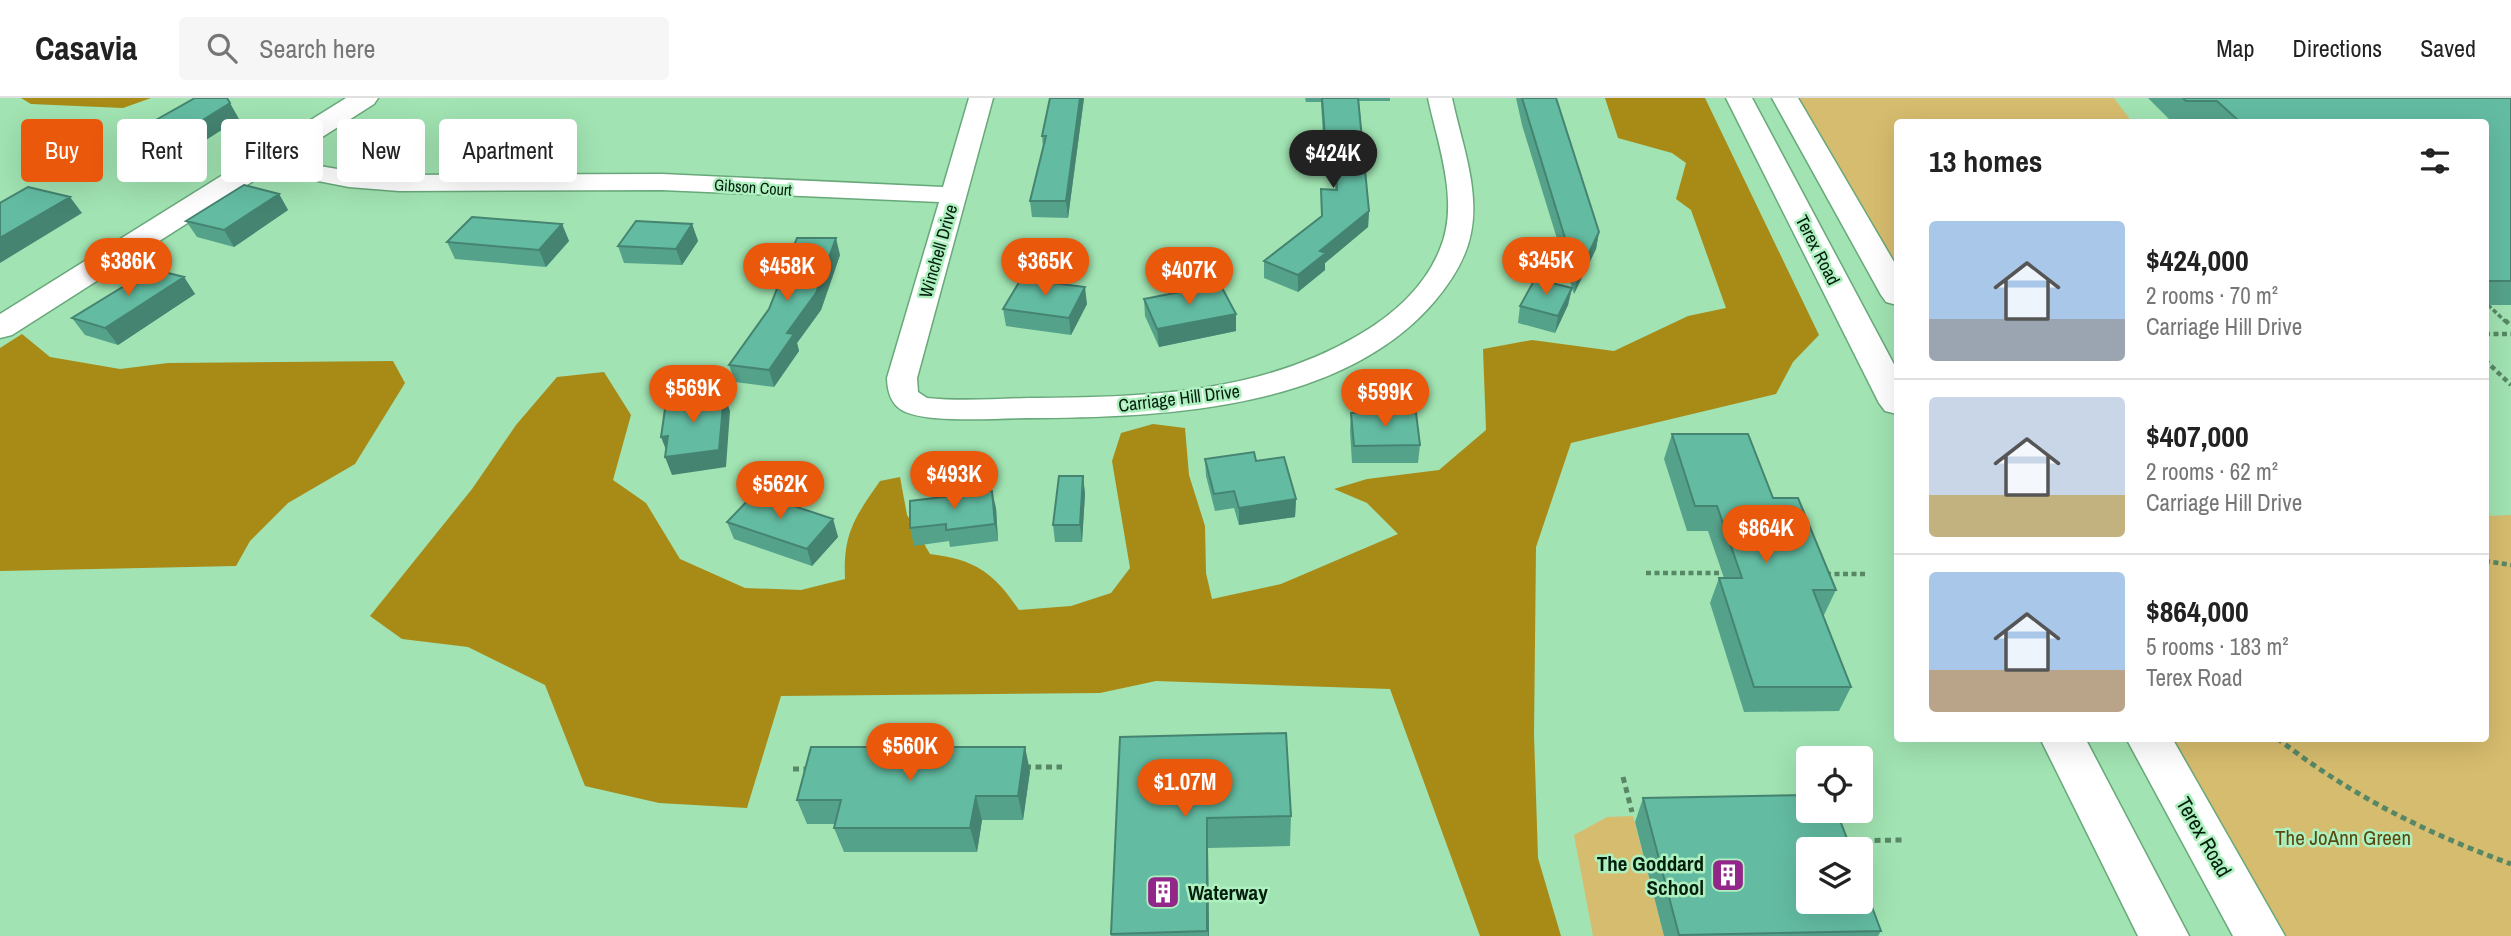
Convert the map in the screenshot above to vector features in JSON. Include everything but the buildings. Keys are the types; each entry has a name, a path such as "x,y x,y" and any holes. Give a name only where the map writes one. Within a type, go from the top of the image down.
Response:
{"street":[{"path":"323,124 365,98"},
{"name":"Winchell Drive","path":"909,402 901,388 902,378 981,98"},
{"name":"Carriage Hill Drive","path":"909,402 934,409 984,409 1103,407 1197,400 1278,382 1332,361 1371,341 1405,318 1440,276 1454,248 1460,204 1440,98"},
{"name":"Terex Road","path":"1739,98 1886,361 1894,392"},
{"path":"1785,98 1894,290"},
{"name":"Gibson Court","path":"323,174 399,183 662,182 953,195"},
{"path":"0,328 231,182"},
{"path":"2064,742 2164,936"},
{"name":"Terex Road","path":"2150,742 2260,936"}],"path":[{"path":"2489,306 2511,326"},
{"path":"2489,334 2511,334"},
{"path":"2489,364 2511,385"},
{"path":"2489,562 2511,565"},
{"path":"1646,573 1723,573"},
{"path":"1817,574 1866,574"},
{"path":"2283,742 2347,788 2409,824 2455,845 2511,864"},
{"path":"1010,768 1062,767"},
{"path":"793,769 818,769"},
{"path":"1623,777 1632,812"},
{"path":"1838,831 1840,837"},
{"path":"1873,840 1902,840"}],"green space":[{"path":"1795,98 2114,98 2130,119 1894,119 1894,269"},
{"name":"The JoAnn Green","path":"2511,515 2511,936 2278,936 2165,742 2489,742 2489,516"},
{"path":"1633,816 1664,936 1593,936 1574,835 1607,817"}],"shaded area":[{"path":"21,98 151,98 123,108 31,104"},
{"path":"1605,98 1705,98 1819,335 1793,362 1776,394 1571,443 1536,547 1534,735 1538,858 1561,936 1480,936 1390,689 1156,681 1100,693 781,696 747,808 659,803 585,786 545,685 468,647 402,639 370,616 472,489 516,425 557,377 604,372 631,415 613,480 646,503 680,559 745,588 801,590 845,579 846,549 857,516 880,481 900,477 907,515 930,554 960,560 982,570 1001,586 1019,610 1071,606 1111,593 1130,568 1112,461 1121,433 1153,424 1185,428 1189,475 1205,526 1206,573 1212,599 1281,584 1398,534 1367,503 1334,489 1367,479 1439,470 1486,430 1483,349 1532,340 1614,351 1688,316 1726,308 1691,210 1676,199 1686,163 1672,153 1618,138"},
{"path":"22,334 50,357 120,369 168,363 393,361 405,383 355,464 288,503 250,541 236,566 0,571 0,348"}],"place":[{"name":"The Goddard School","path":"1728,875"},
{"name":"Waterway","path":"1163,892"}]}
